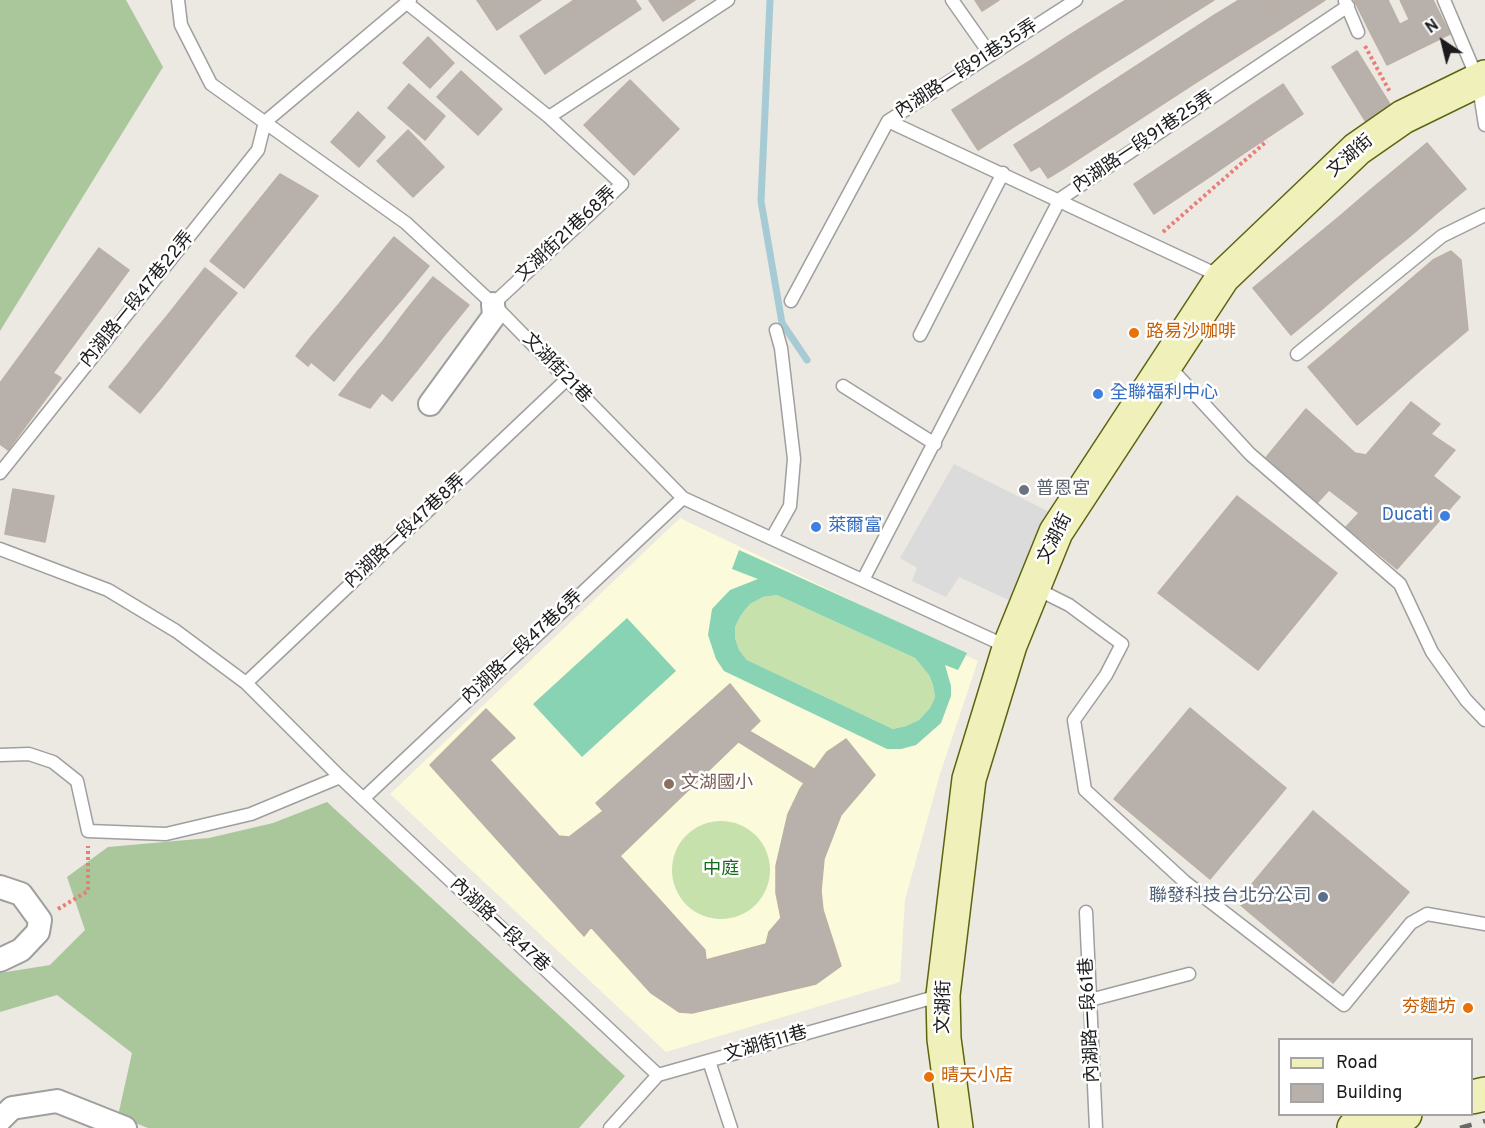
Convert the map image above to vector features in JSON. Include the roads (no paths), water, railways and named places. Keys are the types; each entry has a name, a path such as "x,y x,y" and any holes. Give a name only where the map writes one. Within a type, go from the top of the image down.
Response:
{"street":[{"name":"文湖街","path":"956,1128 944,1039 943,995 969,780 1009,647 1056,532 1223,277 1357,149 1403,117 1482,78"},
{"path":"430,404 494,316 493,304"},
{"path":"0,887 21,894 40,920 38,932 21,950 0,960"},
{"path":"0,1120 12,1108 57,1101 125,1128"},
{"path":"1354,1128 1398,1116"}],"lane":[{"name":"文湖街21巷","path":"178,0 181,25 211,84 406,224 493,304 682,498 1009,647"},
{"path":"549,117 728,0"},
{"path":"952,0 990,54"},
{"name":"內湖路一段91巷35弄","path":"791,301 888,122 1076,0"},
{"path":"1444,0 1482,78 1485,125"},
{"name":"文湖街21巷68弄","path":"265,122 409,1 549,117 622,184 493,304"},
{"name":"內湖路一段91巷25弄","path":"1060,199 1347,3 1358,32"},
{"name":"內湖路一段47巷22弄","path":"0,473 258,150 265,122"},
{"name":"內湖路一段91巷35弄","path":"888,122 1060,199"},
{"path":"920,335 1003,173"},
{"path":"863,580 1060,199"},
{"name":"內湖路一段91巷25弄","path":"1060,199 1223,277"},
{"path":"1297,354 1442,236 1485,215"},
{"path":"772,538 790,506 794,459 781,348 776,330"},
{"path":"1167,363 1250,454 1400,584 1432,652 1466,700 1485,720"},
{"name":"內湖路一段47巷8弄","path":"246,683 566,380"},
{"path":"843,386 935,444"},
{"name":"內湖路一段47巷6弄","path":"364,798 682,498"},
{"name":"內湖路一段47巷","path":"0,549 108,590 176,631 246,683 340,777 658,1075"},
{"path":"1034,587 1070,605 1122,644 1106,675 1074,720 1085,790 1185,882 1344,1005 1411,923 1427,914 1485,924"},
{"path":"0,755 29,754 53,762 77,781 88,831 166,834 251,814 340,777"},
{"name":"內湖路一段61巷","path":"1086,912 1096,1128"},
{"path":"1090,1000 1188,974"},
{"name":"文湖街11巷","path":"658,1075 943,995"},
{"path":"709,1061 731,1128"},
{"path":"610,1128 658,1075"}],"waterway":[{"path":"770,0 761,201 782,323 807,360"}],"railway":[{"path":"1460,1128 1485,1121"}],"place":[{"name":"路易沙咖啡","path":"1134,333"},
{"name":"全聯福利中心","path":"1098,394"},
{"name":"普恩宮","path":"1024,490"},
{"name":"Ducati","path":"1445,516"},
{"name":"萊爾富","path":"816,527"},
{"name":"文湖國小","path":"669,784"},
{"name":"聯發科技台北分公司","path":"1323,897"},
{"name":"夯麵坊","path":"1468,1008"},
{"name":"晴天小店","path":"929,1077"}],"park label":[{"name":"中庭","path":"721,870"}]}
